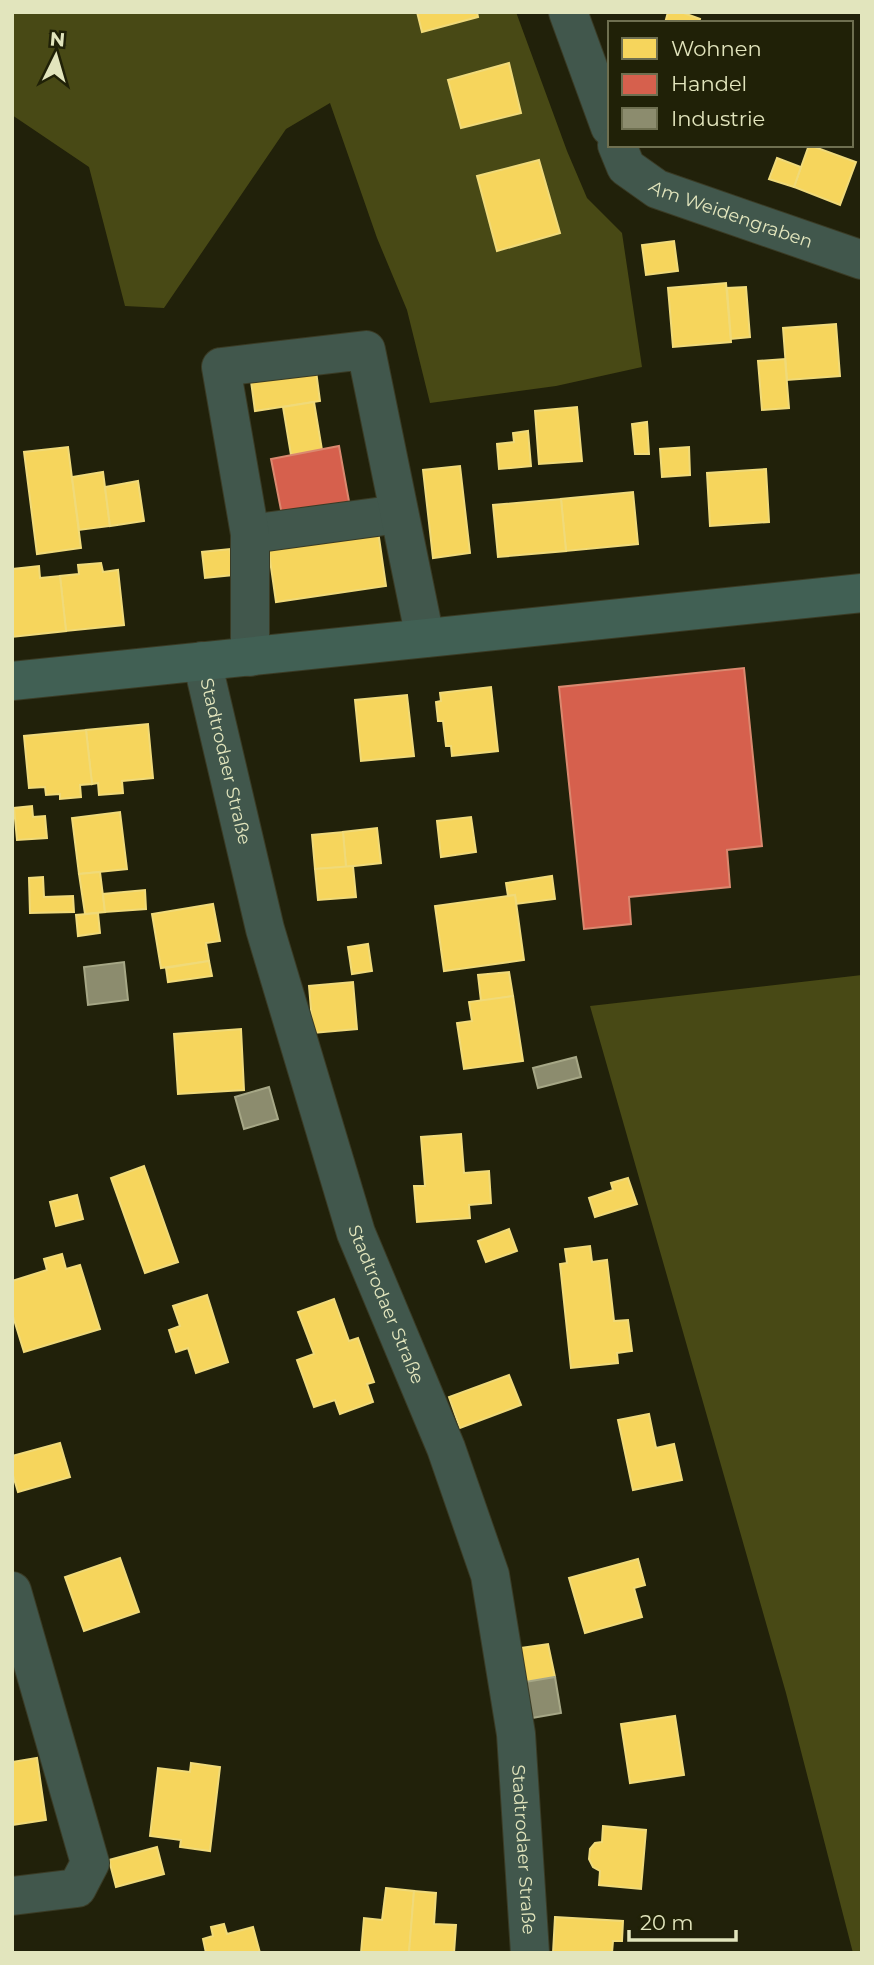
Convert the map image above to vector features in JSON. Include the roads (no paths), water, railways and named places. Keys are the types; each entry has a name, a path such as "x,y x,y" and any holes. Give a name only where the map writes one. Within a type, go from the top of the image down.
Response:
{"main road":[{"name":"Stadtrodaer Straße","path":"12,681 862,593"}],"street":[{"path":"568,12 608,122"},
{"name":"Am Weidengraben","path":"618,147 626,167 657,189 862,260"},
{"path":"250,657 250,534 221,367 366,350 425,638"},
{"path":"250,534 399,514"},
{"name":"Stadtrodaer Straße","path":"202,661 265,929 356,1233 446,1448 490,1575 516,1734 530,1953"},
{"path":"12,1591 90,1863 77,1888 12,1896"}]}
